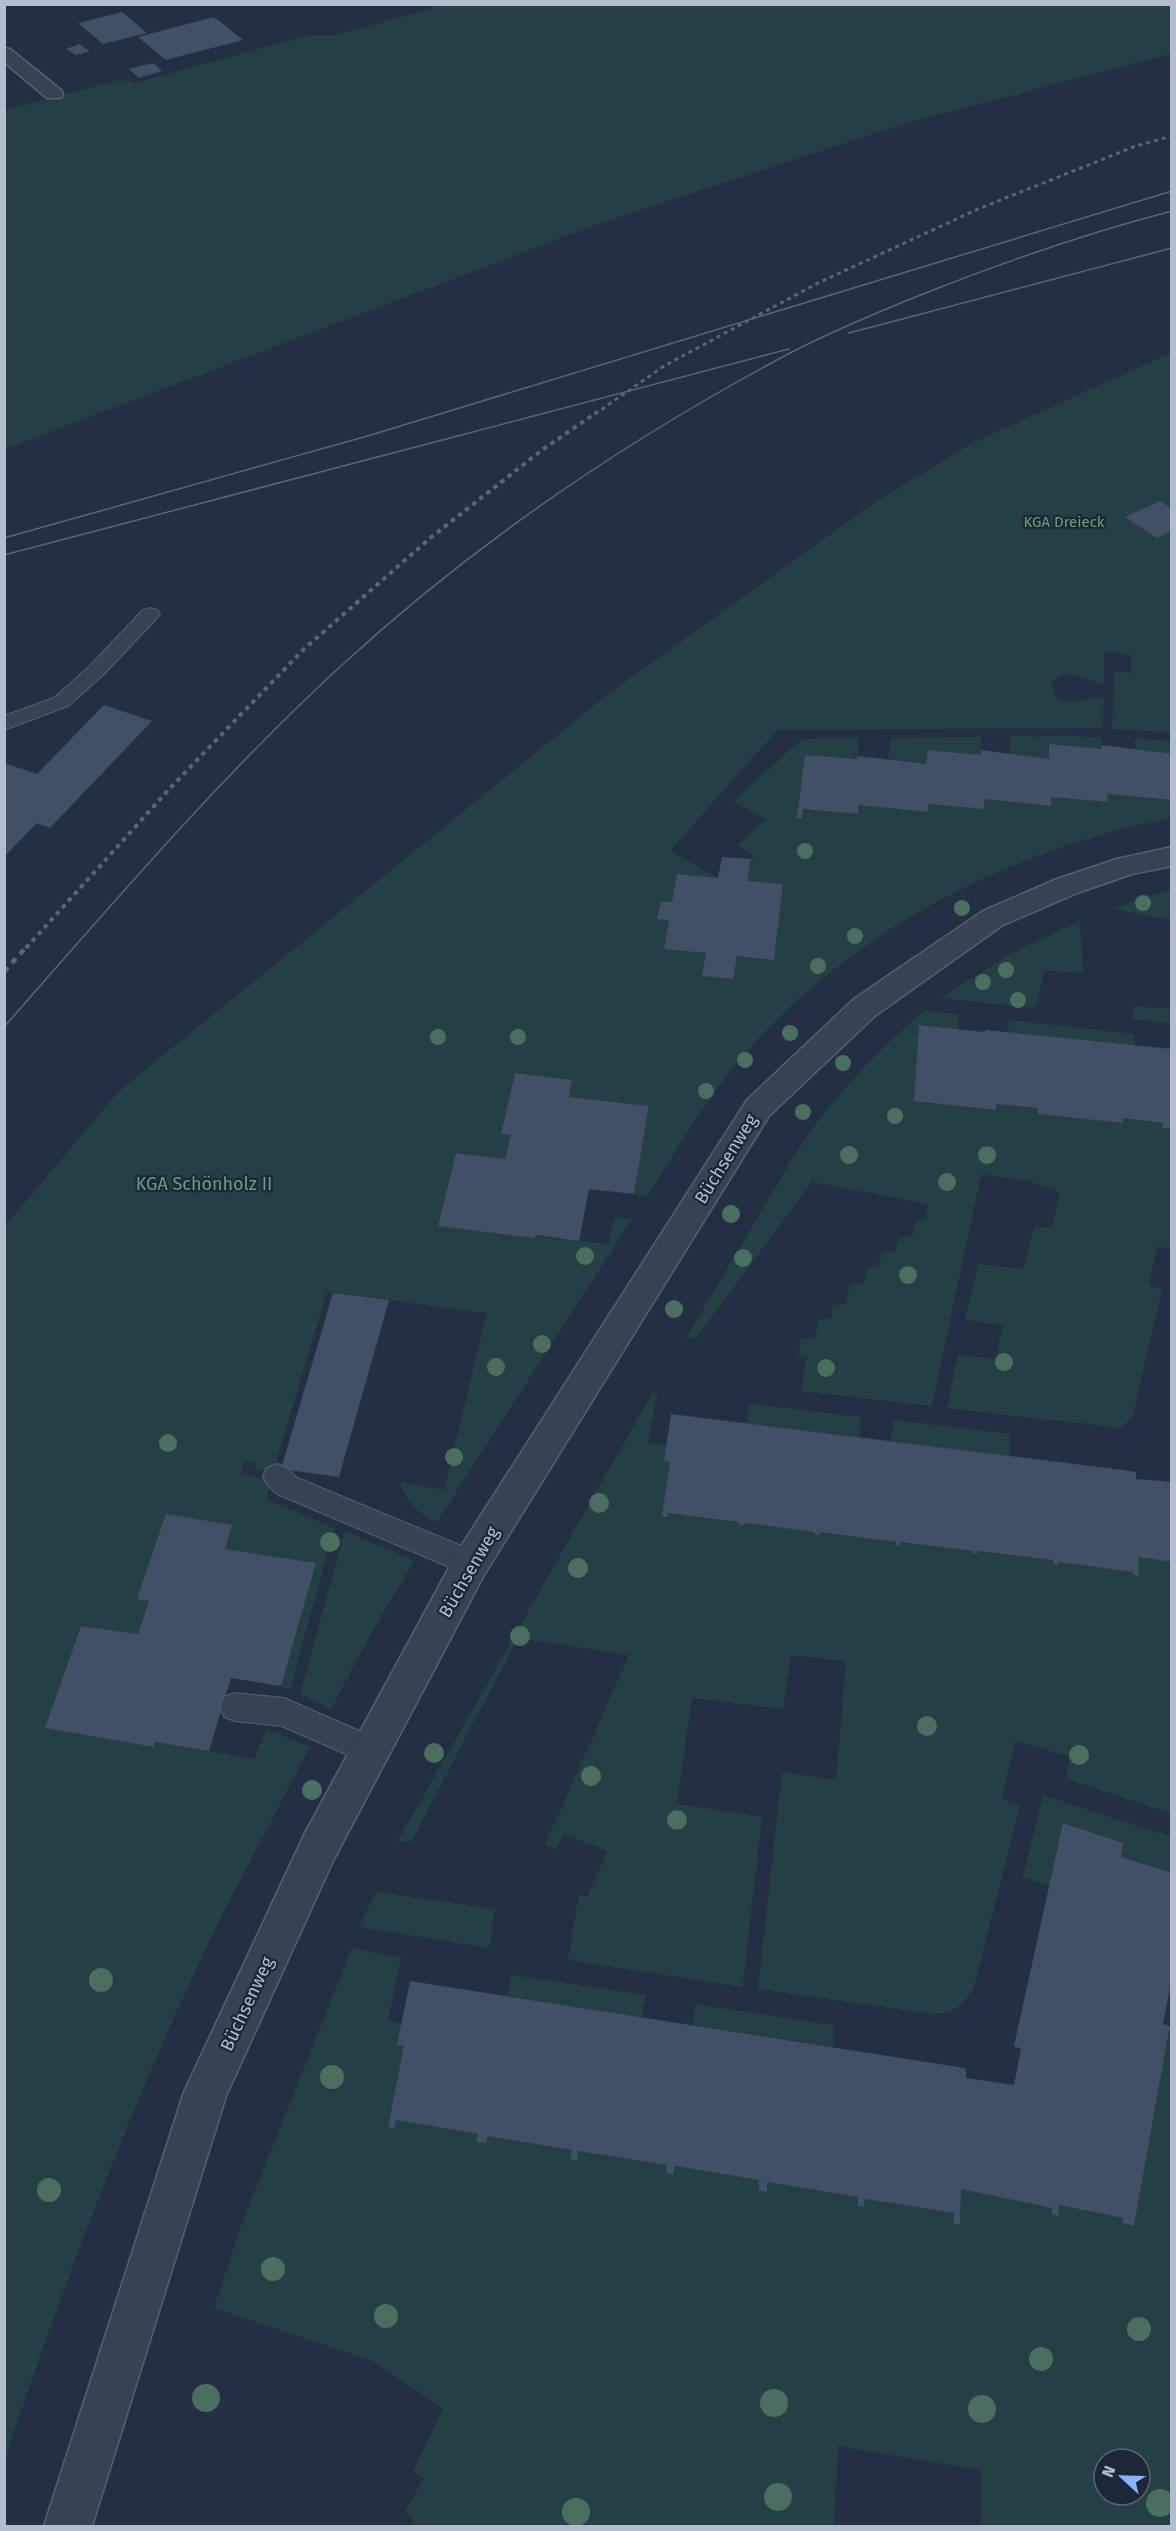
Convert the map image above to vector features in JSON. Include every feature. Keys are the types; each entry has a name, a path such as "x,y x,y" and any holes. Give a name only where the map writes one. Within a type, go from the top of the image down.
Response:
{"street":[{"path":"4,53 54,94"},
{"name":"Büchsenweg","path":"68,2526 206,2092 319,1847 471,1563 758,1108 865,1007 993,918 1067,886 1127,866 1172,855"}],"lane":[{"path":"4,724 61,702 96,671 150,614"},
{"path":"277,1476 287,1486 471,1563"},
{"path":"235,1707 284,1712 371,1751"}],"green space":[{"path":"432,5 1171,5 1171,54 913,121 598,224 5,449 5,110 119,80 135,83 310,35 335,35 435,8"},
{"path":"1171,353 1171,732 1112,729 1114,672 1131,673 1132,655 1104,651 1104,684 1068,674 1061,675 1052,686 1055,695 1066,702 1104,697 1103,728 777,730 670,851 718,878 677,874 672,902 661,901 658,918 669,920 664,948 706,953 703,976 733,979 737,956 774,960 783,885 748,881 750,859 754,856 738,845 766,819 733,801 802,739 859,738 857,759 805,755 798,818 802,818 803,809 857,814 858,805 927,812 928,804 984,808 984,799 1051,806 1051,797 1107,802 1107,794 1171,800 1171,818 1110,832 1051,851 993,874 937,902 883,934 833,971 785,1012 742,1057 692,1125 647,1197 634,1194 649,1106 569,1097 572,1080 515,1073 501,1134 511,1135 505,1159 456,1153 438,1226 608,1244 615,1218 632,1219 436,1523 414,1506 399,1482 444,1490 487,1313 327,1292 273,1472 254,1469 256,1463 244,1461 241,1474 272,1480 266,1499 334,1528 290,1690 281,1686 316,1563 225,1549 232,1525 166,1515 149,1601 138,1634 81,1626 45,1728 154,1747 155,1742 254,1759 267,1729 310,1747 208,1944 151,2070 74,2262 5,2458 5,1226 119,1091 608,694 874,503 972,443"},
{"path":"1011,736 1101,737 1102,749 1050,744 1049,759 1010,755"},
{"path":"981,737 981,755 928,750 926,764 888,761 891,738"},
{"path":"1135,738 1171,741 1171,754 1135,750"},
{"path":"1171,889 1171,920 1112,909"},
{"path":"1080,921 1083,973 1044,970 1037,1005 1033,1008 941,998 1008,955"},
{"path":"1133,1006 1171,1009 1171,1023 1133,1019"},
{"path":"925,1010 959,1015 957,1029 919,1025 914,1101 996,1110 996,1104 1038,1108 1038,1114 1122,1123 1123,1118 1163,1123 1162,1128 1171,1129 1171,1249 1157,1246 1149,1285 1162,1289 1133,1415 1121,1428 947,1408 958,1355 996,1359 1003,1325 965,1320 978,1264 1023,1269 1034,1227 1052,1227 1060,1192 1026,1180 981,1175 932,1406 801,1391 807,1357 798,1356 801,1339 815,1337 819,1319 831,1318 833,1305 846,1303 850,1285 864,1283 867,1268 878,1267 882,1253 895,1251 899,1238 913,1236 916,1222 926,1220 928,1204 812,1182 696,1338 686,1338 800,1146 858,1074"},
{"path":"1010,1020 1134,1034 1135,1047 1010,1034 1007,1032"},
{"path":"653,1392 657,1394 648,1443 667,1446 670,1462 663,1517 667,1517 668,1513 739,1522 740,1525 744,1523 815,1532 815,1535 819,1535 819,1532 896,1542 896,1545 900,1546 900,1542 973,1551 973,1553 978,1551 1053,1560 1054,1564 1058,1565 1058,1562 1133,1572 1133,1575 1138,1576 1138,1557 1171,1562 1171,1813 1066,1778 1070,1757 1015,1740 1002,1799 1020,1806 974,1987 962,2004 953,2010 933,2014 758,1989 782,1772 836,1780 846,1661 791,1655 783,1709 692,1698 677,1804 762,1817 743,1987 568,1960 579,1894 587,1897 607,1851 564,1834 556,1849 545,1845 629,1655 518,1638 411,1842 398,1841"},
{"path":"749,1404 861,1417 859,1437 747,1423"},
{"path":"893,1420 1009,1434 1010,1456 891,1441"},
{"path":"345,1531 414,1561 374,1628 331,1709 300,1694"},
{"path":"1043,1795 1171,1837 1171,1873 1121,1857 1122,1843 1063,1823 1049,1886 1023,1877"},
{"path":"376,1892 495,1909 489,1948 359,1927"},
{"path":"352,1948 401,1958 388,2021 402,2024 397,2045 404,2046 389,2126 396,2120 478,2134 477,2142 486,2143 488,2136 572,2150 570,2159 576,2161 578,2151 667,2165 666,2173 672,2175 675,2166 759,2180 759,2190 767,2191 767,2182 858,2197 859,2206 864,2207 865,2199 954,2213 955,2224 960,2224 961,2189 1052,2208 1052,2214 1057,2215 1059,2205 1123,2218 1122,2224 1134,2226 1169,2030 1171,2030 1171,2526 981,2526 981,2470 838,2446 834,2526 410,2526 414,2519 405,2511 424,2479 413,2471 443,2409 373,2361 214,2308 242,2223"},
{"path":"511,1975 646,1995 641,2018 508,1996"},
{"path":"695,2004 833,2025 833,2047 693,2025"}],"building":[{"path":"122,12 147,33 103,44 78,23"},
{"path":"214,17 243,40 166,60 138,37"},
{"path":"79,44 90,51 76,55 66,49"},
{"path":"153,63 162,71 139,78 129,69"},
{"path":"1160,501 1172,509 1172,531 1157,538 1125,517"},
{"path":"104,705 152,721 50,828 37,823 4,857 4,763 37,774"},
{"path":"1049,744 1102,749 1102,745 1172,754 1172,800 1107,794 1108,802 1051,797 1051,806 984,799 984,809 928,804 928,812 858,805 858,814 803,809 802,818 797,818 805,755 857,759 857,756 926,764 928,750 981,755 981,750 1049,759"},
{"path":"722,857 750,859 748,881 783,884 774,960 737,956 733,979 702,976 706,953 664,949 669,920 657,919 661,901 672,902 677,874 718,878"},
{"path":"919,1025 1172,1049 1172,1129 1162,1128 1163,1123 1123,1118 1123,1123 1038,1114 1038,1108 996,1104 996,1110 914,1101"},
{"path":"515,1073 572,1080 569,1097 649,1106 634,1194 589,1189 579,1241 438,1226 456,1153 505,1159 511,1135 501,1134"},
{"path":"333,1293 389,1300 339,1477 281,1469"},
{"path":"671,1414 1123,1470 1136,1472 1136,1479 1172,1482 1172,1562 1138,1557 1139,1576 1133,1575 1133,1572 1058,1562 1058,1565 1053,1564 1053,1560 978,1551 977,1554 973,1551 900,1542 900,1546 896,1545 896,1542 819,1532 820,1535 815,1535 815,1532 744,1523 744,1525 739,1525 739,1522 668,1513 667,1517 662,1517 670,1462 664,1461"},
{"path":"166,1514 232,1525 225,1549 316,1563 281,1686 231,1678 209,1751 155,1742 154,1747 45,1728 81,1626 138,1634 149,1601 137,1599"},
{"path":"1063,1823 1123,1843 1121,1857 1172,1873 1172,1977 1163,2024 1172,2027 1172,2031 1169,2030 1134,2226 1122,2223 1123,2218 1059,2205 1058,2216 1052,2214 1052,2208 961,2189 960,2224 954,2224 954,2213 865,2199 864,2207 858,2206 858,2197 767,2182 767,2192 759,2190 759,2180 675,2166 673,2175 666,2173 667,2165 578,2151 577,2161 570,2159 572,2150 488,2136 486,2143 476,2142 478,2134 396,2120 394,2128 388,2127 404,2046 397,2045 410,1981 958,2067 966,2069 966,2078 1014,2085 1021,2049 1014,2046"}],"tram line":[{"path":"4,538 371,435 1172,191"},
{"path":"4,1027 210,796 297,708 342,665 446,576 556,495 671,420 790,353 839,329 1015,259 1077,238 1172,211"},
{"path":"849,333 1172,248"},
{"path":"4,555 789,349"}],"railway":[{"path":"595,414 664,366 818,283 978,209 1136,146 1172,136"},
{"path":"26,948 173,785 303,650 429,539 542,450 597,412"},
{"path":"4,972 27,946"}],"park label":[{"name":"KGA Dreieck","path":"1064,522"},
{"name":"KGA Schönholz II","path":"204,1184"}]}
